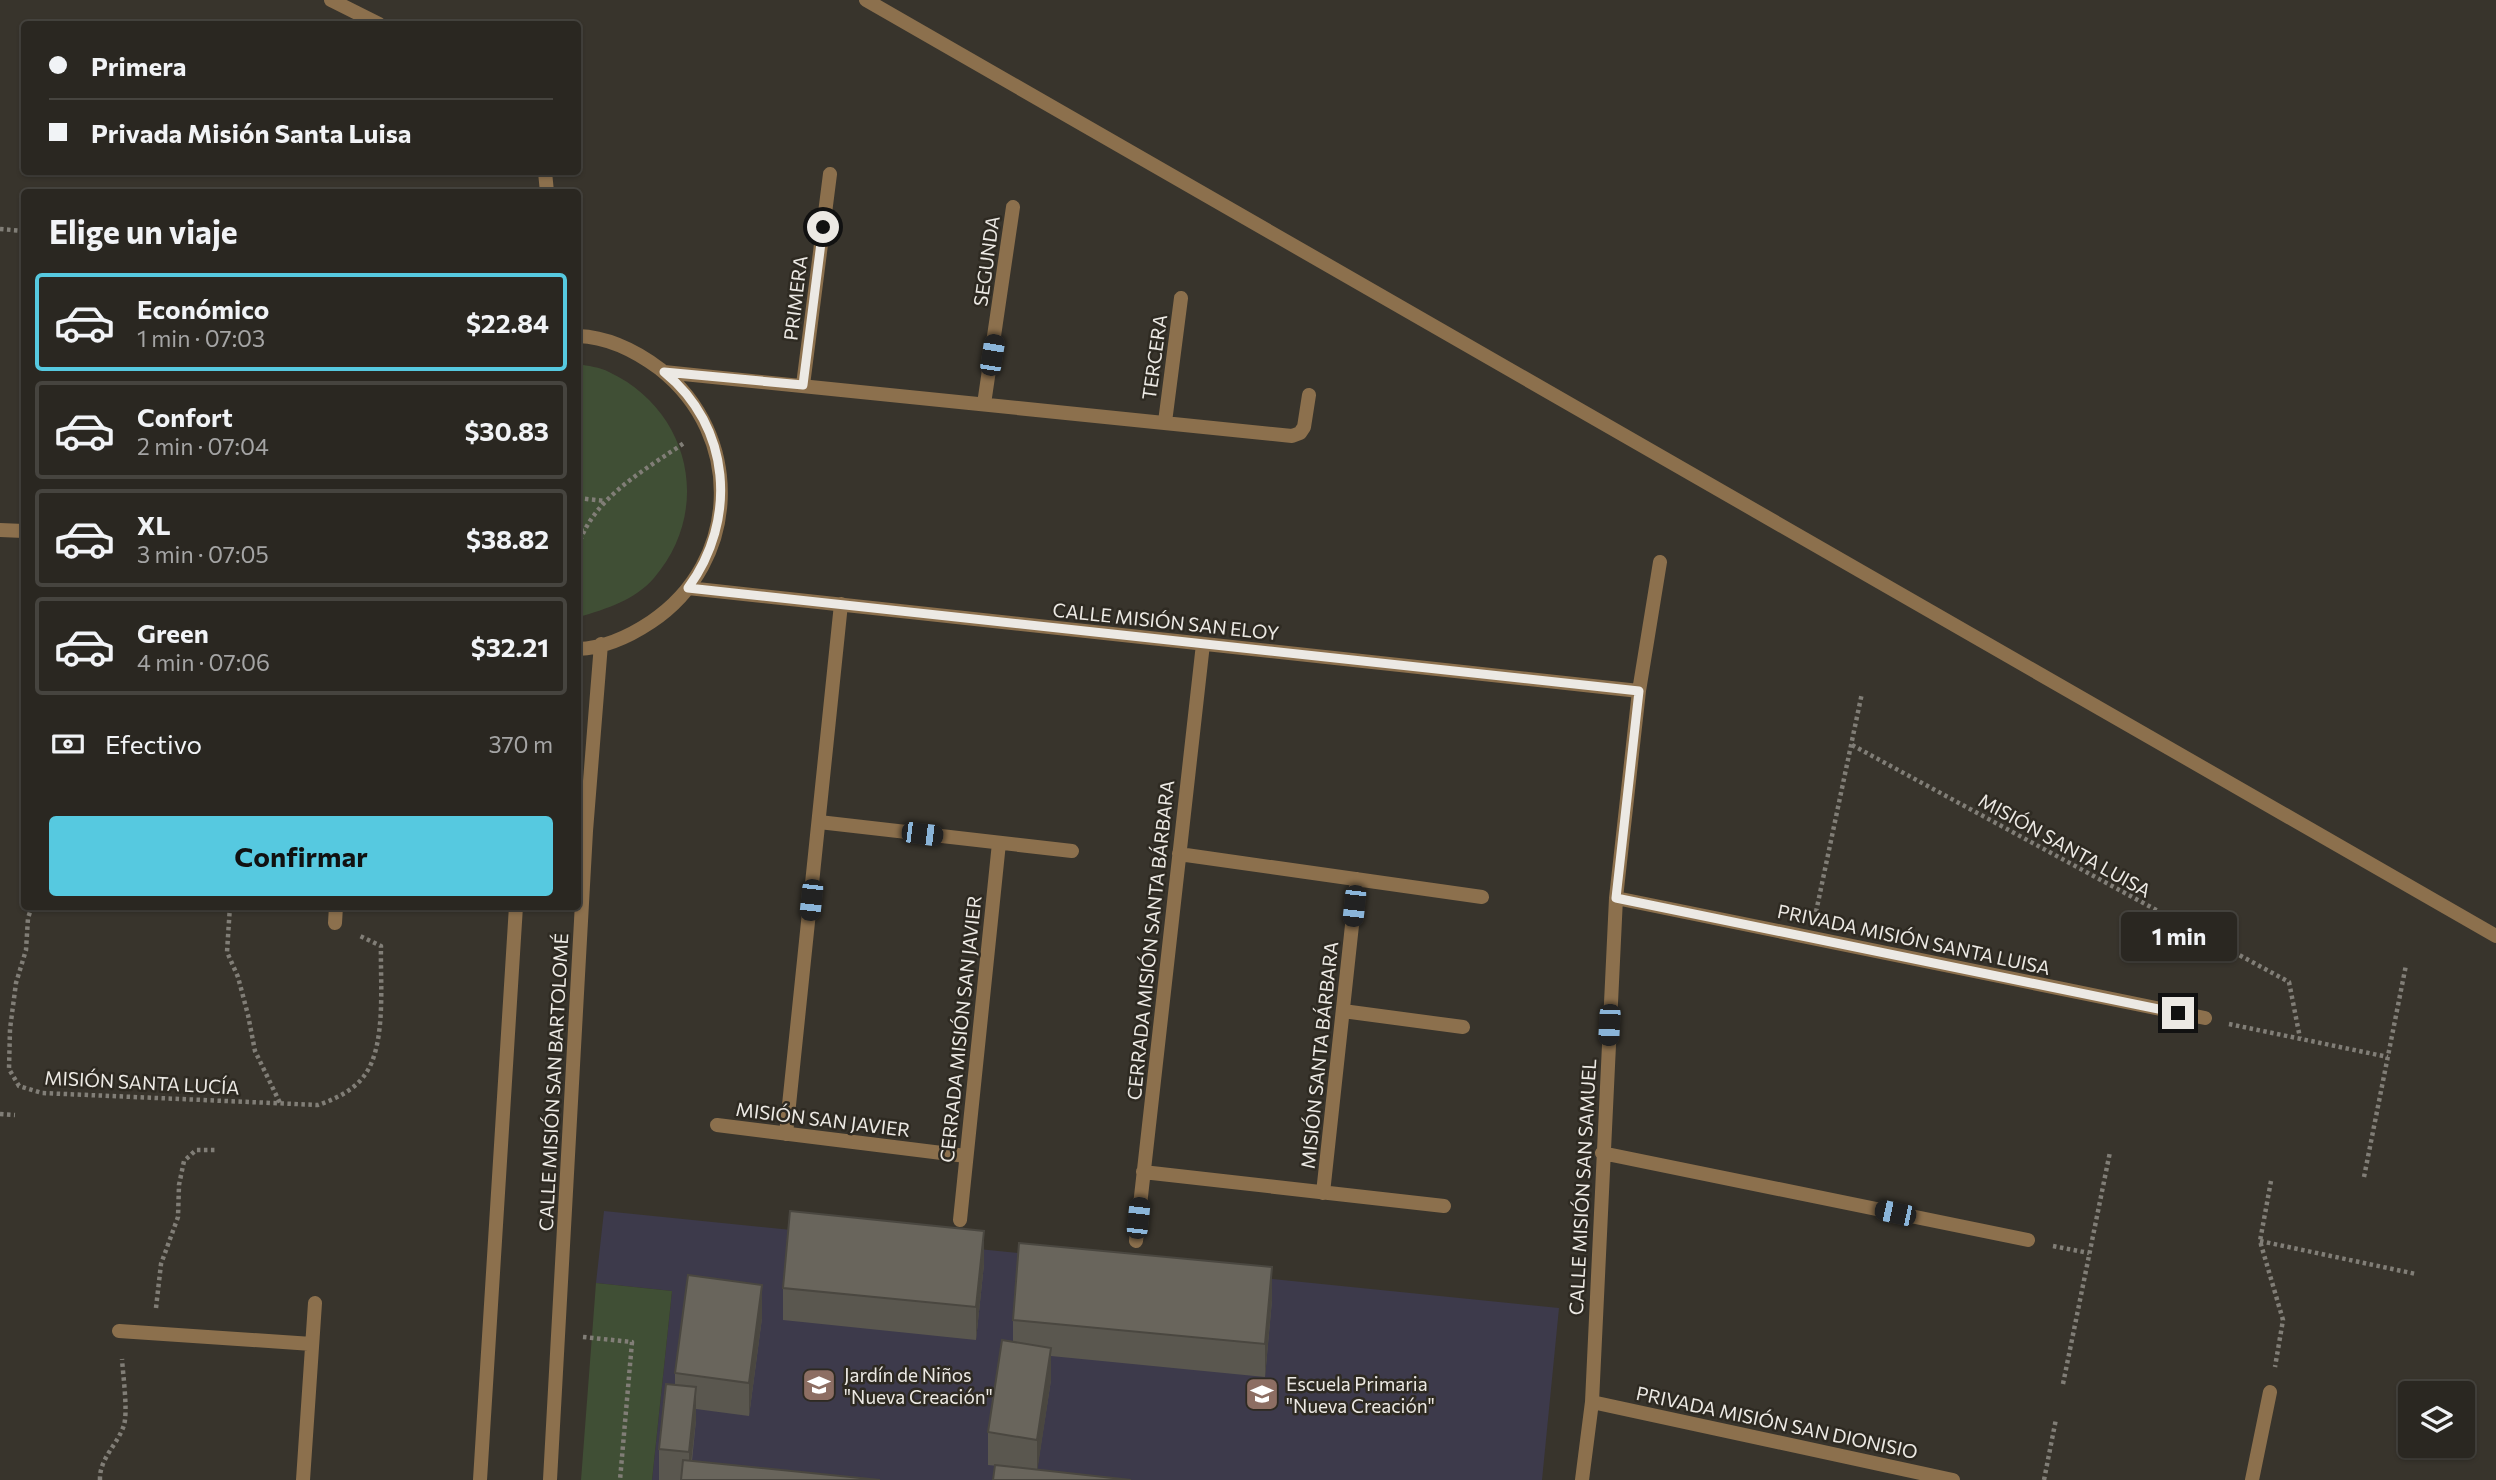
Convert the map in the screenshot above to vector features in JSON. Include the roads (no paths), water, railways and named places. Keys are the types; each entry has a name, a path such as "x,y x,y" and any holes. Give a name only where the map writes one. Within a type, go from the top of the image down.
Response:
{"street":[{"path":"331,0 373,21"},
{"path":"866,0 2496,936"},
{"name":"PRIMERA","path":"803,385 830,174"},
{"name":"SEGUNDA","path":"984,404 1013,207"},
{"name":"TERCERA","path":"1165,422 1181,298"},
{"path":"581,336 593,337 640,354 679,385 708,426 721,474 719,523 702,569 688,588 671,609 630,636 581,648"},
{"path":"664,372 1292,436 1300,433 1304,427 1310,395"},
{"path":"0,530 21,531"},
{"name":"CALLE MISIÓN SAN SAMUEL","path":"1582,1480 1592,1402 1616,898 1639,691 1660,562"},
{"name":"CALLE MISIÓN SAN ELOY","path":"688,588 1639,691"},
{"path":"786,1135 841,604"},
{"name":"CALLE MISIÓN SAN BARTOLOMÉ","path":"550,1480 586,831 601,644"},
{"name":"CERRADA MISIÓN SANTA BÁRBARA","path":"1136,1241 1203,644"},
{"path":"819,822 1072,851"},
{"name":"CERRADA MISIÓN SAN JAVIER","path":"960,1220 999,843"},
{"path":"1179,854 1482,897"},
{"name":"MISIÓN SANTA BÁRBARA","path":"1323,1193 1357,879"},
{"name":"PRIVADA MISIÓN SANTA LUISA","path":"1616,898 2205,1018"},
{"path":"335,923 336,910"},
{"path":"480,1480 516,910"},
{"path":"1343,1011 1463,1027"},
{"name":"MISIÓN SAN JAVIER","path":"717,1125 966,1156"},
{"path":"1602,1153 2028,1240"},
{"name":"MISIÓN SANTA BÁRBARA","path":"1143,1172 1444,1206"},
{"path":"303,1480 315,1303"},
{"path":"119,1331 312,1344"},
{"path":"2252,1480 2270,1392"},
{"name":"PRIVADA MISIÓN SAN DIONISIO","path":"1592,1402 1953,1480"}],"place":[{"name":"Jardín de Niños \"Nueva Creación\"","path":"819,1385"},
{"name":"Escuela Primaria \"Nueva Creación\"","path":"1262,1394"}]}
